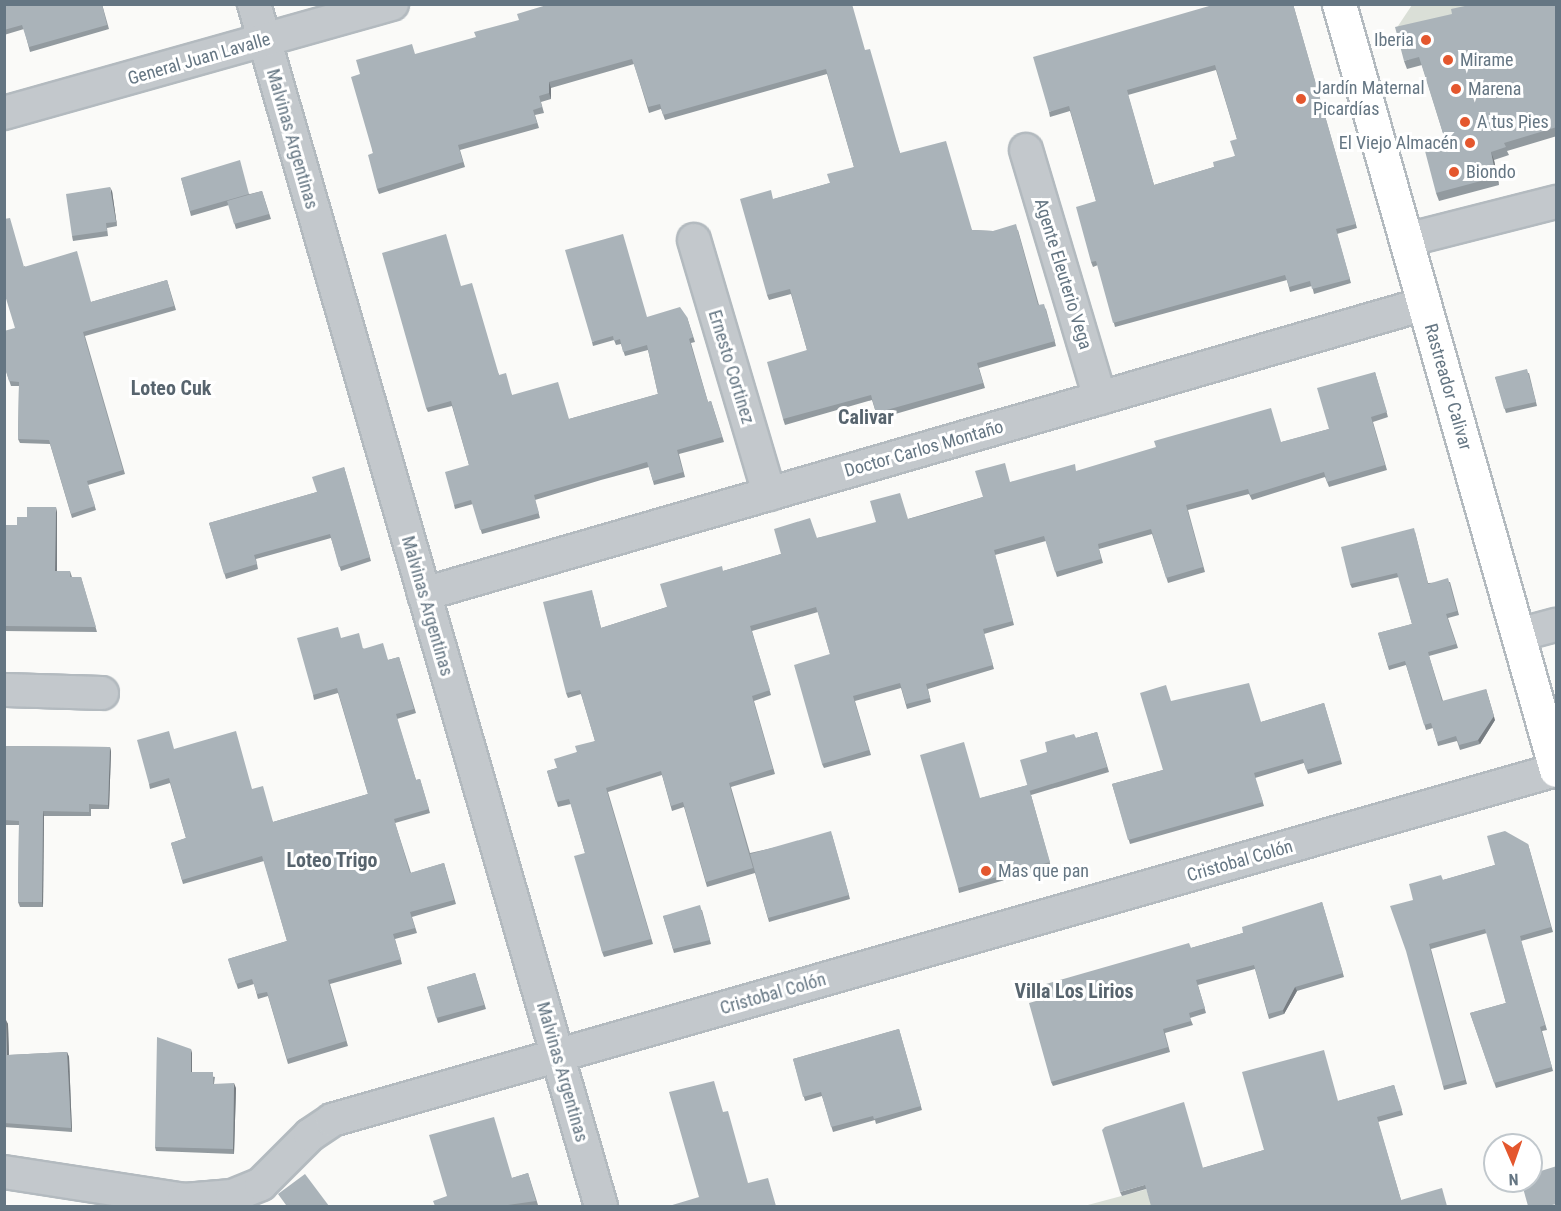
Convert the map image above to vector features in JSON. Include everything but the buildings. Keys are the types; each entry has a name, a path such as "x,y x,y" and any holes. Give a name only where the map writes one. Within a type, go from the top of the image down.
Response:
{"main road":[{"name":"Rastreador Calivar","path":"1339,4 1557,770"}],"street":[{"name":"Malvinas Argentinas","path":"254,4 601,1206"},
{"name":"General Juan Lavalle","path":"4,113 392,4"},
{"name":"Agente Eleuterio Vega","path":"1026,150 1100,398"},
{"path":"1406,240 1557,202"},
{"name":"Ernesto Cortinez","path":"694,240 769,494"},
{"name":"Doctor Carlos Montaño","path":"424,594 1424,304"},
{"path":"1518,635 1557,625"},
{"path":"4,690 102,693"},
{"name":"Cristobal Colón","path":"4,1172 184,1203 232,1196 261,1184 310,1135 332,1120 1557,770"}],"shaded area":[{"path":"1412,5 1521,5 1396,29"},
{"path":"1146,1189 1152,1206 1084,1206 1144,1190"}],"place":[{"name":"Iberia","path":"1426,40"},
{"name":"Mirame","path":"1448,60"},
{"name":"Marena","path":"1456,89"},
{"name":"Jardín Maternal Picardías","path":"1301,99"},
{"name":"A tus Pies","path":"1465,122"},
{"name":"El Viejo Almacén","path":"1470,143"},
{"name":"Biondo","path":"1454,172"},
{"name":"Mas que pan","path":"986,871"}],"district":[{"name":"Loteo Cuk","path":"171,388"},
{"name":"Calivar","path":"866,417"},
{"name":"Loteo Trigo","path":"332,860"},
{"name":"Villa Los Lirios","path":"1074,991"}]}
